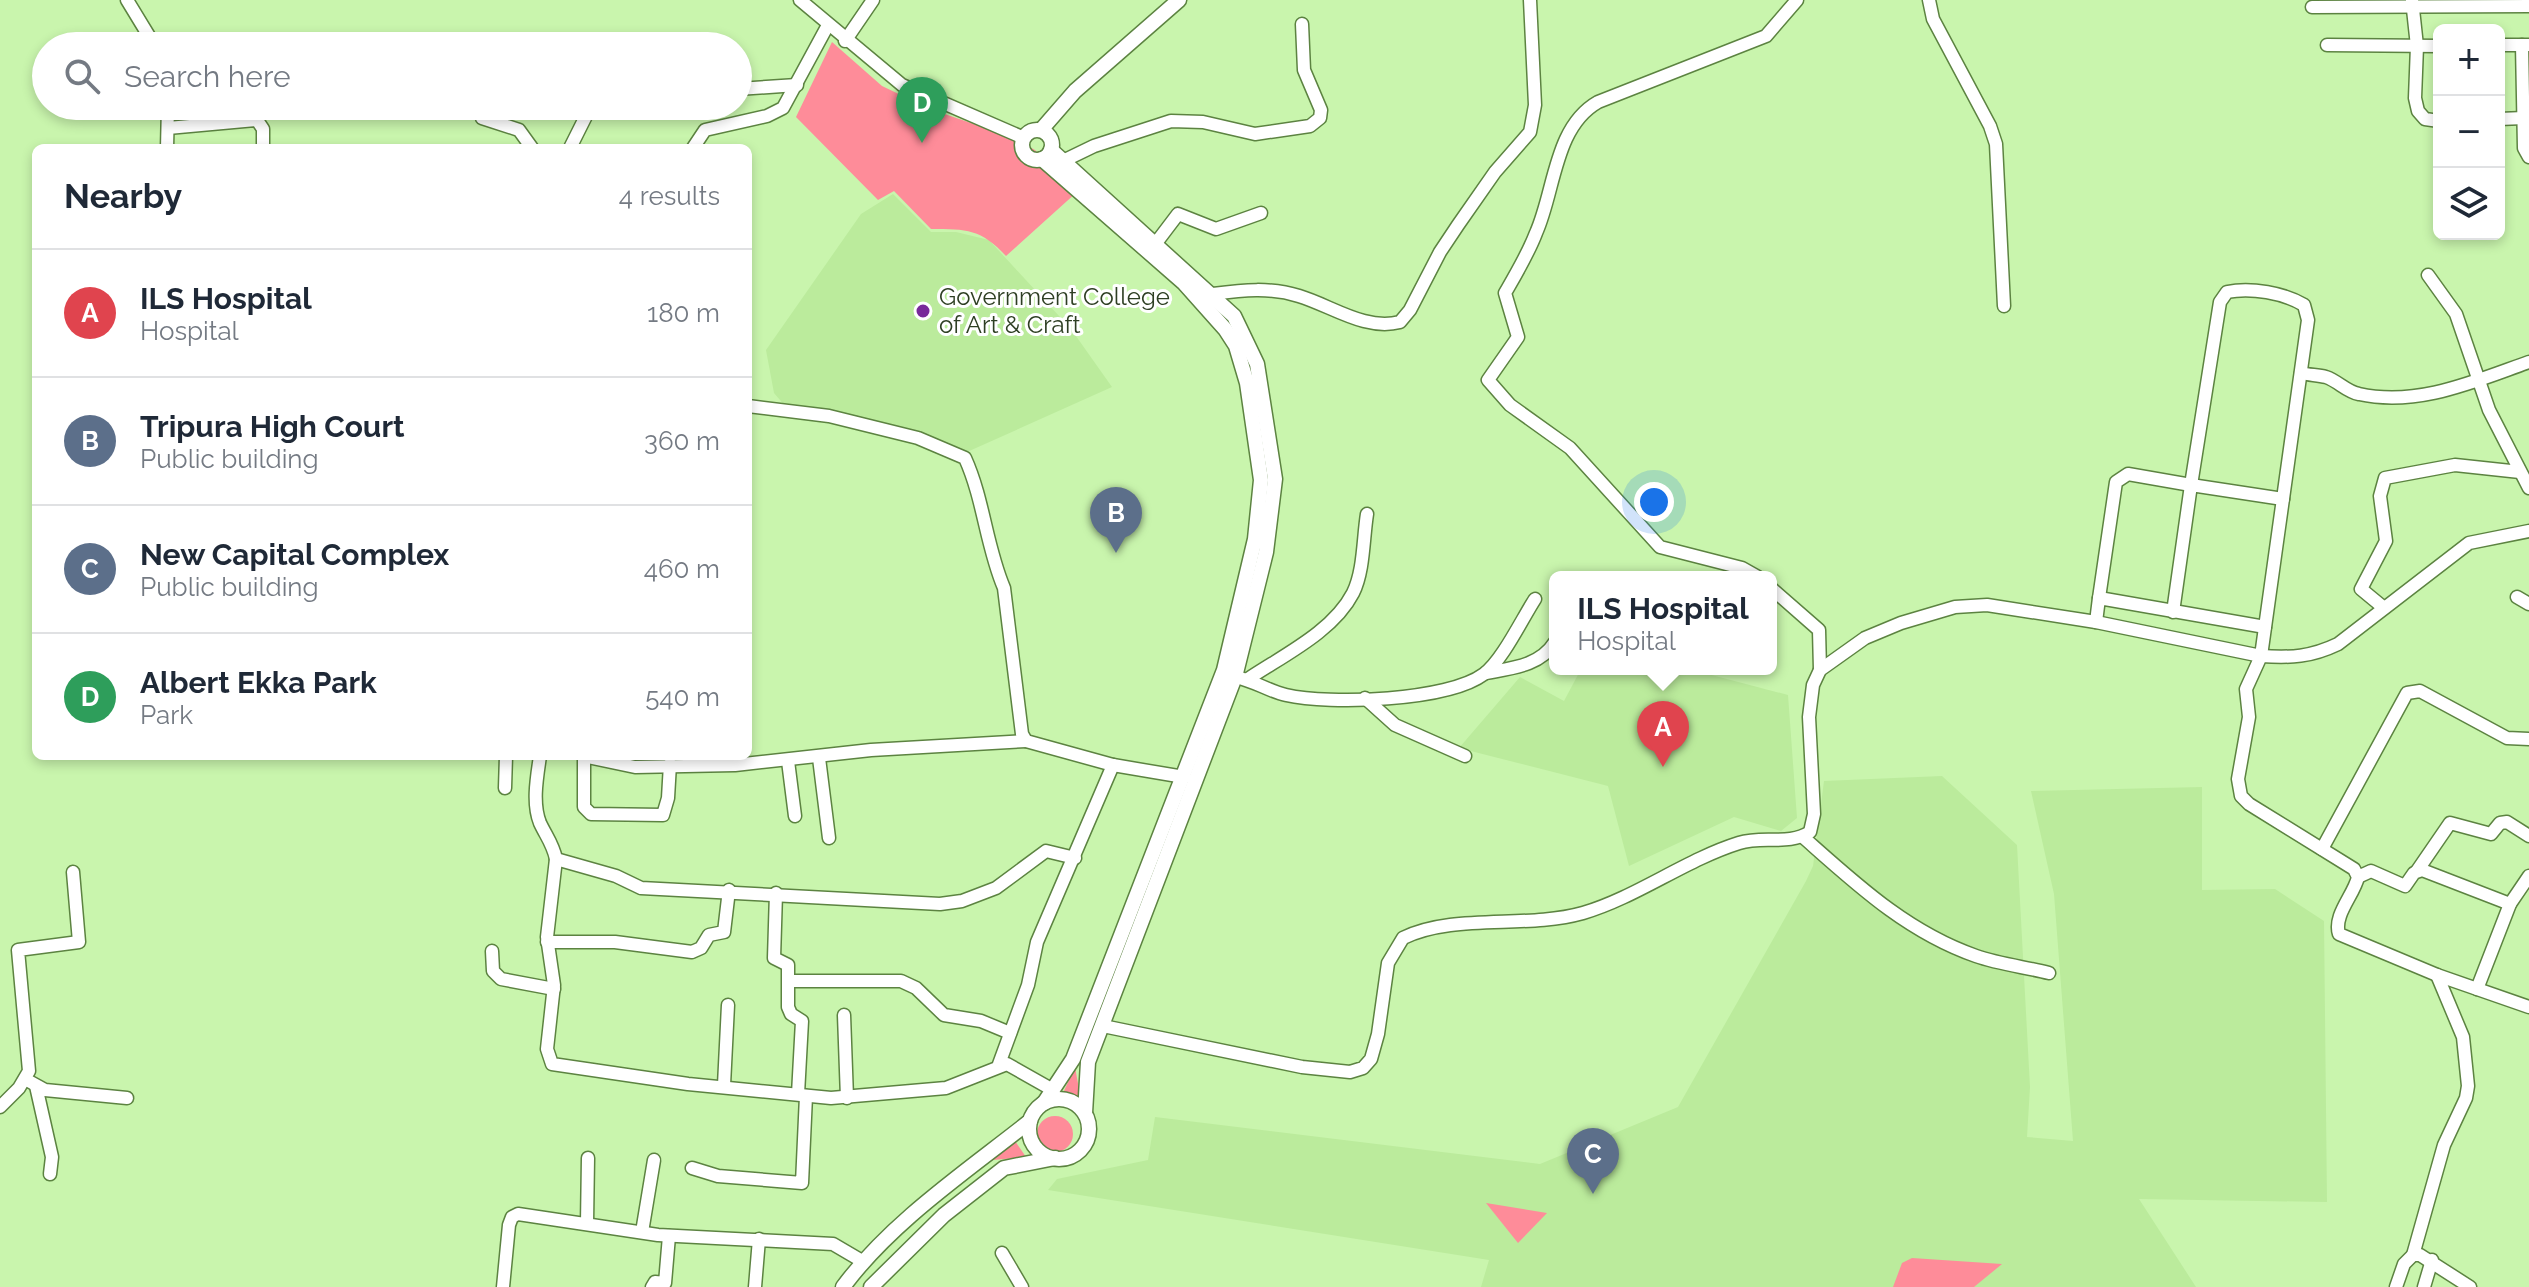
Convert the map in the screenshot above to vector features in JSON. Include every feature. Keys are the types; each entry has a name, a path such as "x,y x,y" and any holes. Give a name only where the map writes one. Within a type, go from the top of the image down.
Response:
{"main road":[{"path":"1041,130 1075,91 1179,0"},
{"path":"871,1287 944,1215 1004,1168 1065,1158 1082,1149 1089,1131 1085,1113 1088,1062 1241,678 1266,552 1275,479 1257,364 1234,316 1063,161 1046,154 1032,159 1024,153 1024,138 1033,130 1041,130 1049,136 1046,154"},
{"path":"843,1287 862,1261 893,1231 1030,1121 1073,1059 1224,670 1257,525 1261,480 1247,383 1236,346 1213,312 1046,154"},
{"path":"1044,1103 1071,1101 1085,1113"},
{"path":"1030,1121 1032,1140 1037,1149 1055,1158"}],"street":[{"path":"127,0 146,32"},
{"path":"800,0 845,41 902,85 1024,138"},
{"path":"845,41 873,0"},
{"path":"1213,294 1266,289 1299,296 1373,324 1400,322 1410,310 1440,252 1533,125 1530,0"},
{"path":"1747,571 1660,547 1570,448 1510,405 1488,380 1518,337 1505,293 1537,231 1560,155 1579,116 1598,102 1766,36 1797,0"},
{"path":"1929,0 1933,19 1990,126 1996,144 2004,306"},
{"path":"2413,2 2417,46 2415,98 2418,111 2425,119 2433,120"},
{"path":"2312,7 2413,2 2529,6"},
{"path":"1063,161 1094,146 1171,121 1203,122 1255,134 1310,126 1320,118 1321,110 1304,70 1302,24"},
{"path":"752,119 783,108 828,25"},
{"path":"2327,45 2433,46"},
{"path":"2505,45 2526,45 2524,148 2529,157"},
{"path":"752,88 797,85"},
{"path":"2505,119 2524,118"},
{"path":"167,144 168,120"},
{"path":"168,128 257,120 263,129 263,144"},
{"path":"484,120 519,130 529,144"},
{"path":"572,144 584,120"},
{"path":"696,144 705,130 749,120"},
{"path":"1156,243 1178,214 1216,229 1261,213"},
{"path":"2428,275 2456,314 2479,381 2529,488"},
{"path":"2173,612 2220,302 2227,292 2240,289 2293,298 2304,305 2308,320 2261,656 2246,689 2249,717 2238,779 2241,796 2354,869 2358,877"},
{"path":"2301,373 2326,377 2353,393 2374,396 2437,392 2479,381 2529,362"},
{"path":"752,406 829,416 918,438 965,458 977,484 995,569 1004,588 1022,734 1026,741"},
{"path":"2384,608 2361,589 2386,541 2380,496 2385,478 2455,465 2520,472"},
{"path":"2096,622 2116,482 2128,474 2283,499"},
{"path":"1241,678 1312,636 1345,605 1358,578 1367,514"},
{"path":"1820,670 1865,638 1955,607 1987,605 2096,622 2261,656 2303,658 2338,644 2469,543 2529,531"},
{"path":"1103,1026 1302,1067 1350,1072 1363,1068 1371,1059 1378,1034 1388,963 1403,938 1434,928 1523,923 1585,912 1734,844 1803,837 1810,832 1814,814 1809,717 1813,685 1820,670 1819,630 1777,593"},
{"path":"2099,598 2265,627"},
{"path":"1486,673 1535,599"},
{"path":"1241,678 1284,695 1312,699 1436,694 1486,673 1530,663 1549,651"},
{"path":"2322,849 2407,693 2420,691 2507,738 2529,739"},
{"path":"1365,698 1395,725 1465,756"},
{"path":"603,760 635,767 747,760 788,761 871,750 1026,741 1113,765 1184,777"},
{"path":"819,758 829,838"},
{"path":"505,788 506,760"},
{"path":"540,760 536,794 538,817 551,838 556,859 547,942 554,989 547,1049 552,1064 688,1084 847,1098 946,1088 999,1064 1007,1064 1053,1090"},
{"path":"584,760 584,807 591,814 663,815 668,798 670,764"},
{"path":"788,761 795,816"},
{"path":"999,1064 1028,985 1037,942 1113,765"},
{"path":"2529,836 2507,822 2500,823 2491,834 2450,823 2405,886 2371,871 2358,877 2339,920 2339,934 2437,975 2529,1007"},
{"path":"1803,837 1876,902 1919,931 1977,957 2049,973"},
{"path":"556,859 616,876 641,888 729,890 940,904 962,901 996,888 1046,851 1075,858"},
{"path":"2417,871 2428,871 2510,904"},
{"path":"50,1174 52,1157 30,1083 18,950 79,942 73,872"},
{"path":"2477,989 2510,904 2529,876"},
{"path":"547,942 615,942 660,949 697,950 709,935 724,932 729,890"},
{"path":"692,1168 718,1176 802,1183 802,1021 791,1014 788,1007 788,965 774,958 776,893"},
{"path":"492,951 493,971 501,979 554,989"},
{"path":"2396,1287 2404,1264 2413,1255 2444,1145 2466,1098 2468,1086 2463,1037 2437,975"},
{"path":"790,981 901,981 916,988 944,1015 981,1021 1010,1033"},
{"path":"724,1085 728,1005"},
{"path":"844,1015 847,1098"},
{"path":"30,1083 76,1095 127,1098"},
{"path":"0,1107 30,1083"},
{"path":"587,1223 588,1158"},
{"path":"642,1232 654,1160"},
{"path":"503,1287 512,1217 518,1214 669,1236 833,1244 862,1261"},
{"path":"652,1287 655,1282 665,1283 669,1236"},
{"path":"755,1287 759,1239"},
{"path":"1002,1253 1022,1287"},
{"path":"2413,1255 2432,1260 2470,1287"},
{"path":"2424,1287 2432,1260"}],"shaded area":[{"path":"832,42 882,86 930,109 1009,136 1035,150 1077,192 1006,256 989,240 973,232 931,229 894,191 878,200 796,117"},
{"name":"Government College of Art & Craft","path":"893,194 931,232 956,232 989,240 1071,329 1112,387 967,452 899,428 786,407 774,393 766,350 861,214"},
{"path":"1578,675 1712,675 1788,695 1797,818 1781,831 1734,817 1629,866 1608,786 1459,748 1520,677 1564,701"},
{"path":"1942,776 2017,845 2030,1087 2027,1137 2073,1141 2054,894 2031,791 2202,787 2202,890 2275,889 2324,921 2327,1202 2139,1199 2196,1287 1481,1287 1489,1260 1048,1190 1057,1179 1148,1160 1155,1117 1540,1164 1678,1107 1813,866 1824,781"},
{"path":"1075,1067 1081,1100 1063,1093"},
{"path":"1055,1116 1067,1122 1073,1134 1067,1146 1055,1152 1043,1146 1037,1134 1043,1122"},
{"path":"1015,1141 1026,1157 993,1160"},
{"path":"1486,1203 1547,1213 1518,1243"},
{"path":"1912,1258 2002,1264 1974,1287 1893,1287 1902,1263"}],"place":[{"name":"Albert Ekka Park","path":"922,143"},
{"name":"Government College of Art & Craft","path":"923,311"},
{"name":"Tripura High Court","path":"1116,553"},
{"name":"ILS Hospital","path":"1663,767"},
{"name":"New Capital Complex","path":"1593,1194"}]}
